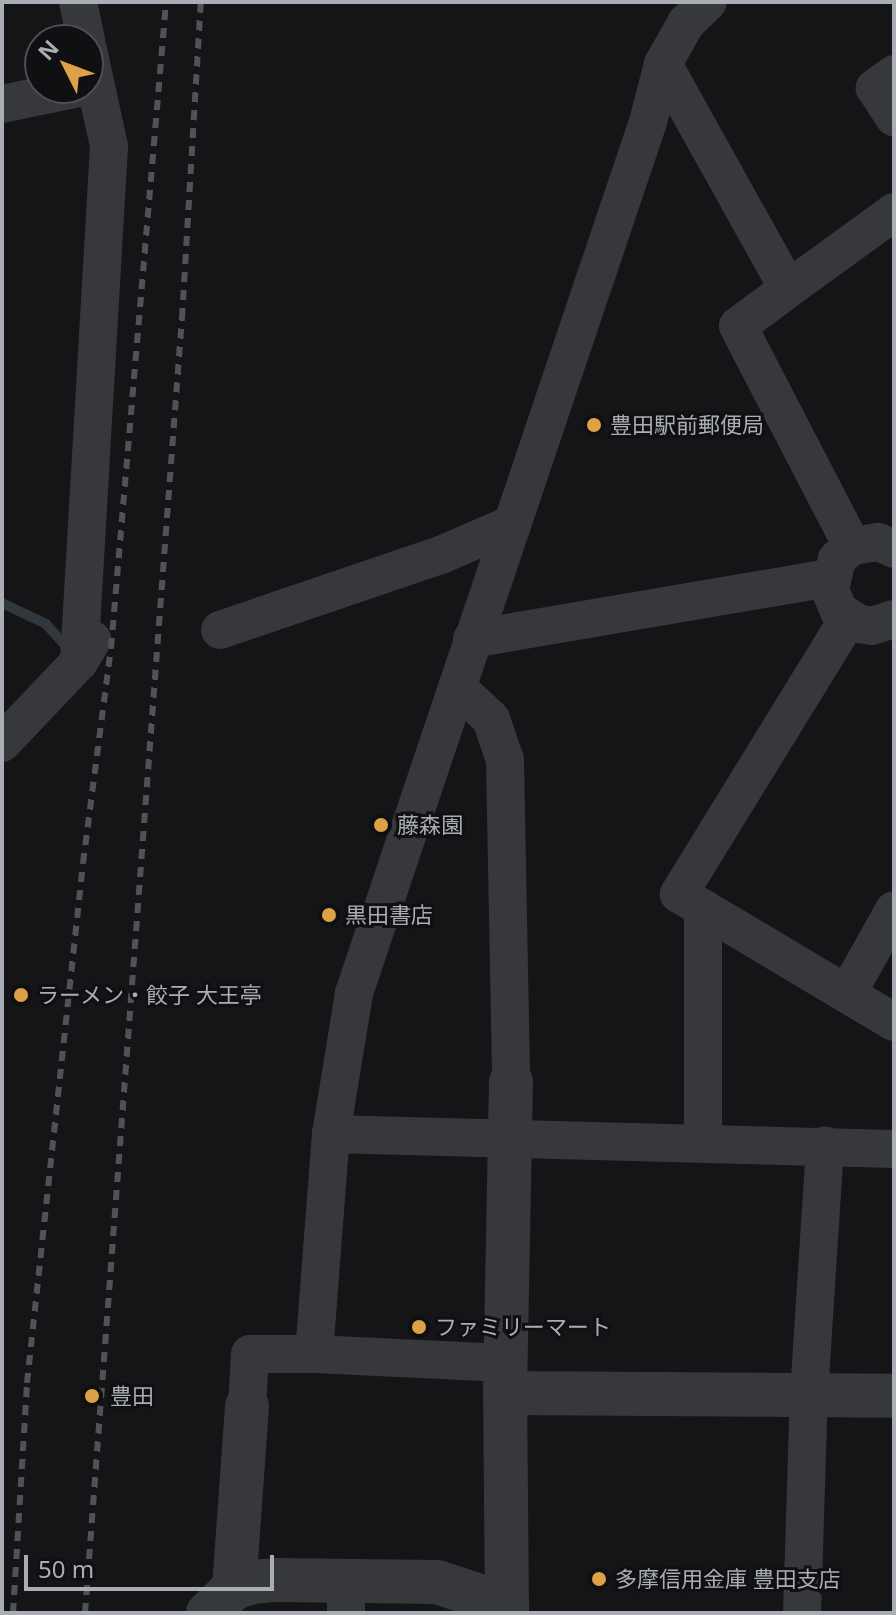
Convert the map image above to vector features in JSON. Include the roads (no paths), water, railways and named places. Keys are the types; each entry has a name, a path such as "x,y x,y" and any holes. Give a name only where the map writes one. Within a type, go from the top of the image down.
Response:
{"street":[{"path":"78,2 83,24"},
{"path":"314,1354 331,1134 354,993 648,122 663,64 686,23 708,2"},
{"path":"663,64 788,289"},
{"path":"894,74 875,88 894,117"},
{"path":"2,104 24,97"},
{"path":"79,662 109,146 96,104"},
{"path":"852,546 738,326 894,212"},
{"path":"220,630 443,554 510,525"},
{"path":"893,545 865,542 852,546 837,559 830,578 833,601 848,619 872,626 894,619"},
{"path":"472,639 830,578"},
{"path":"848,619 679,894 894,1022"},
{"path":"2,743 79,662 99,627"},
{"path":"221,1601 252,1582 346,1596 437,1582 495,1610 505,1378 511,1082 505,760 491,719 458,688"},
{"path":"703,908 703,1142"},
{"path":"847,994 894,910"},
{"path":"331,1134 894,1149"},
{"path":"802,1613 809,1394 825,1146"},
{"path":"221,1601 247,1406 250,1354 314,1354 505,1378 894,1396"}],"waterway":[{"path":"2,603 46,624 64,644"}],"railway":[{"path":"13,1613 27,1383 83,863 111,648 166,2"},
{"path":"85,1613 182,318 201,2"}],"place":[{"name":"豊田駅前郵便局","path":"594,425"},
{"name":"藤森園","path":"381,825"},
{"name":"黒田書店","path":"329,915"},
{"name":"ラーメン・餃子 大王亭","path":"21,995"},
{"name":"ファミリーマート","path":"419,1327"},
{"name":"豊田","path":"92,1396"},
{"name":"多摩信用金庫 豊田支店","path":"599,1579"}]}
